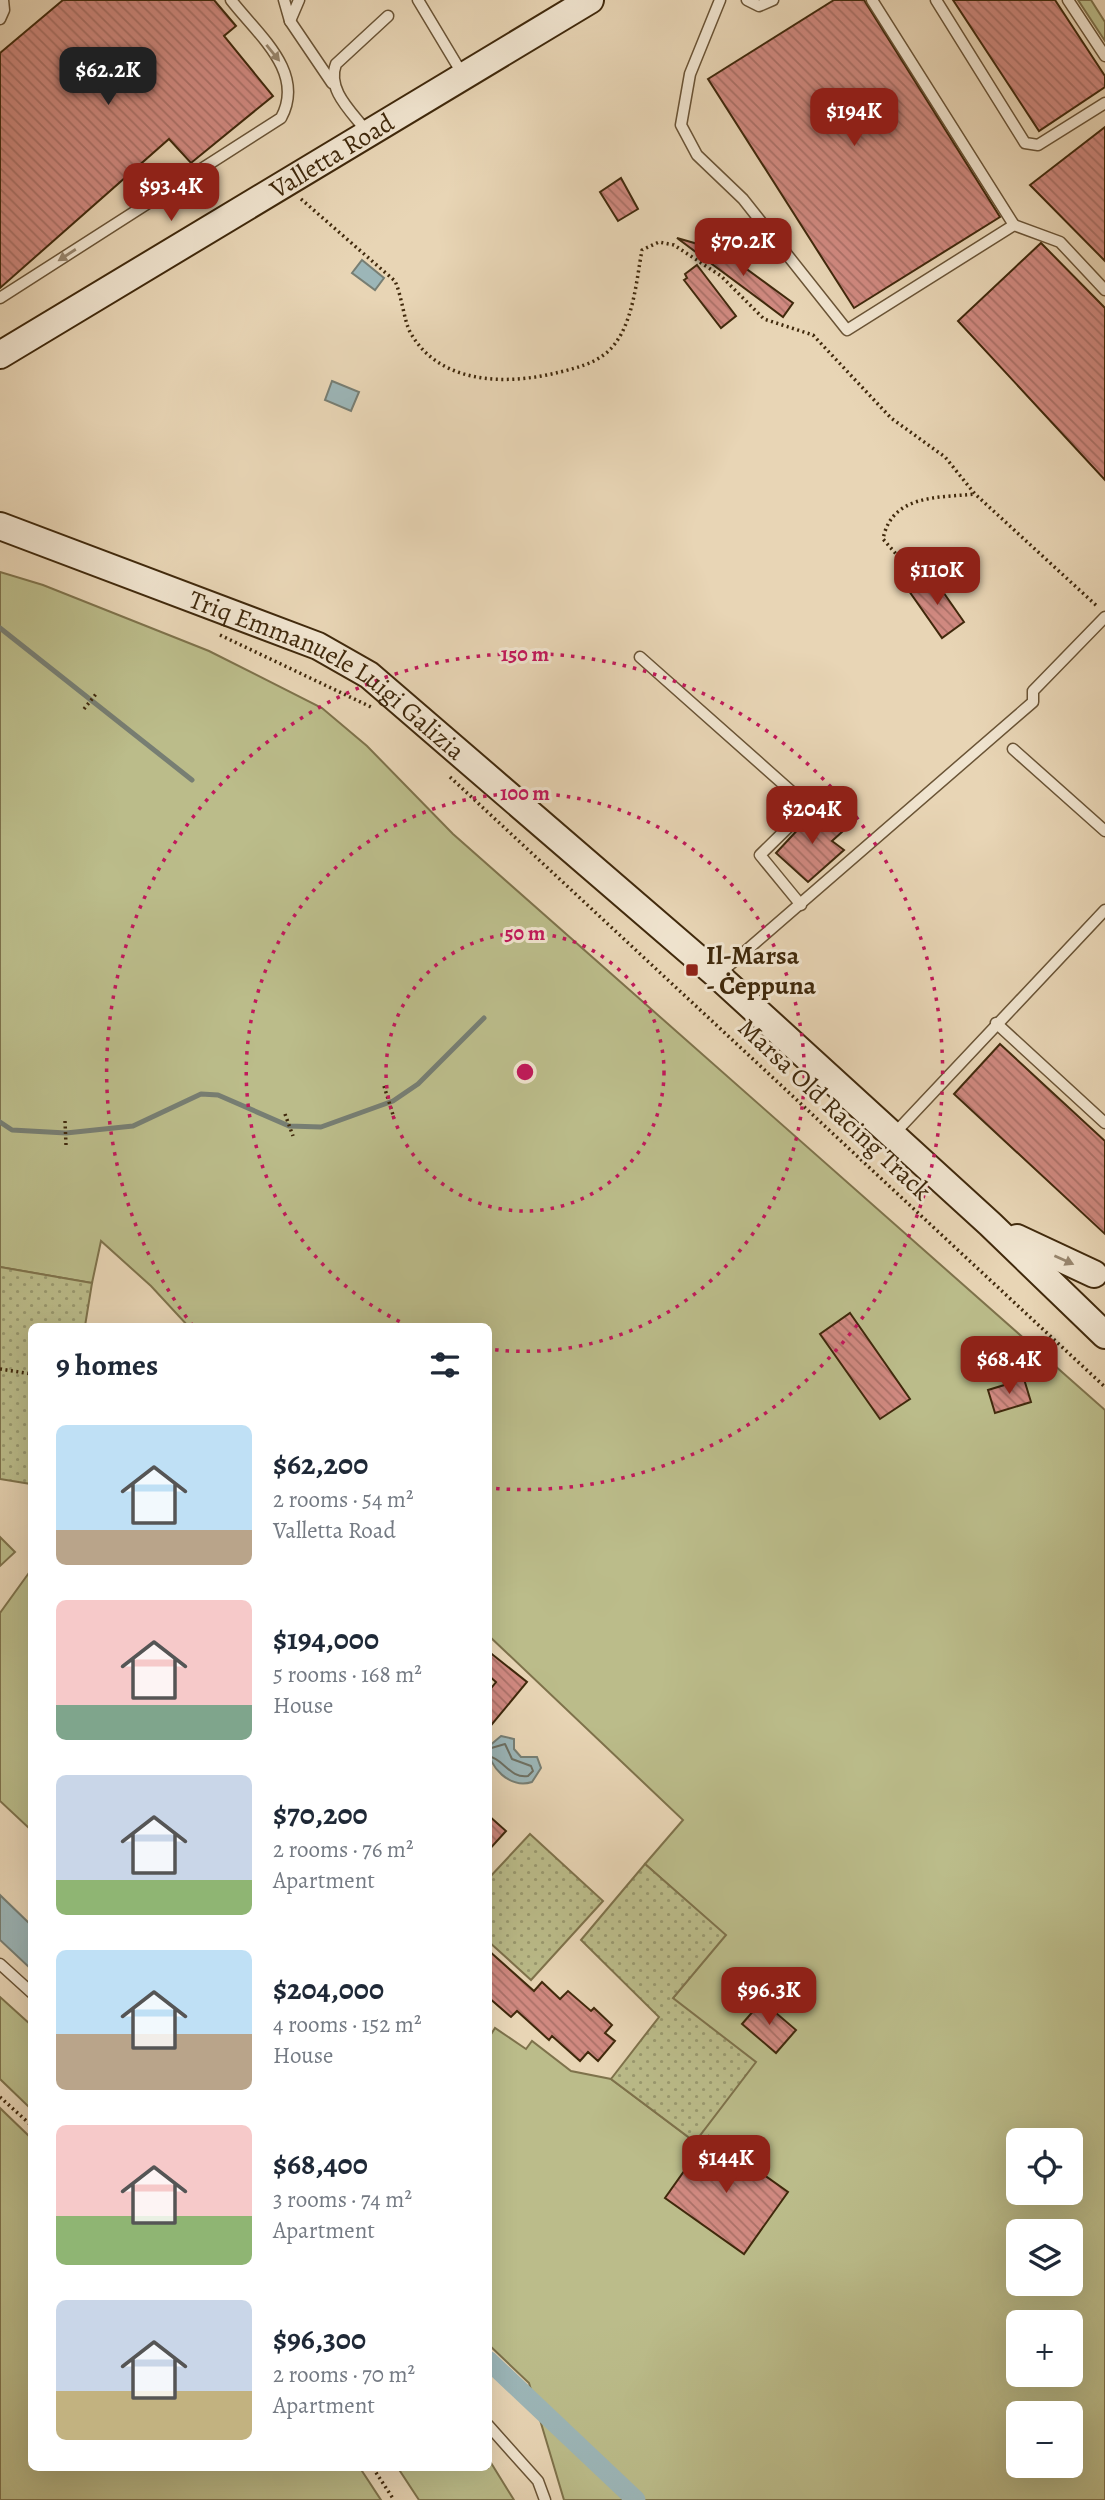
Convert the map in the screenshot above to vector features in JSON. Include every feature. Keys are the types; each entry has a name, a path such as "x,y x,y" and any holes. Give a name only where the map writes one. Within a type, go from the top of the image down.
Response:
{"main road":[{"name":"Valletta Road","path":"0,355 590,0"},
{"name":"Triq Emmanuele Luigi Galizia","path":"0,526 317,646 351,662 397,697 717,975 1102,1329"},
{"name":"Triq Emmanuele Luigi Galizia","path":"990,1224 1099,1273"},
{"path":"1076,1306 1079,1289 1099,1273"}],"lane":[{"path":"0,19 4,10 3,0"},
{"path":"0,298 281,118 289,96 286,70 231,0"},
{"path":"284,0 290,21 367,133"},
{"path":"290,21 299,0"},
{"path":"418,0 463,76"},
{"path":"720,0 690,74 681,125 697,155 737,192 847,330 1014,225"},
{"path":"747,0 759,6 774,0"},
{"path":"872,0 1014,225 1060,242 1105,290"},
{"path":"936,0 1025,143 1038,145 1105,103"},
{"path":"1068,0 1105,56"},
{"path":"332,83 336,64 388,16"},
{"path":"717,975 801,905 1032,702 1033,691 1105,615"},
{"path":"640,657 809,807 760,855 801,905"},
{"path":"1013,749 1105,831"},
{"path":"893,1136 996,1023 1105,910"},
{"path":"996,1023 1105,1123"},
{"path":"0,1964 28,1989"},
{"path":"492,2429 538,2481 545,2500"}],"path":[{"path":"289,179 304,205 395,281 403,299 410,332 435,359 453,371 494,381 535,378 583,367 606,354 620,335 632,302 642,250 659,242 674,245 721,276 764,319 813,335 891,418 945,457 975,494 1105,615"},
{"path":"936,561 911,570 883,539 886,524 895,512 911,502 975,494"},
{"path":"214,632 380,712"},
{"path":"84,709 96,694"},
{"name":"Marsa Old Racing Track","path":"441,768 1105,1387"},
{"path":"384,1086 394,1118"},
{"path":"285,1114 293,1136"},
{"path":"65,1121 66,1145"},
{"path":"0,1369 28,1373"},
{"path":"0,2097 28,2122"},
{"path":"375,2471 394,2500"}],"green space":[{"path":"1078,0 1091,0 1105,22 1105,41"},
{"path":"0,572 43,585 209,651 322,708 367,746 453,834 1105,1410 1105,2500 564,2500 529,2383 492,2348 492,2033 495,2028 526,2049 532,2041 571,2071 611,2079 695,2142 673,1998 725,1935 645,1864 683,1820 492,1639 492,1323 185,1323 151,1286 101,1241 92,1283 0,1267"},
{"path":"0,1267 92,1283 85,1323 28,1323 28,1484 0,1479"},
{"path":"0,1537 15,1552 0,1566"},
{"path":"28,1574 28,1827 0,1801 0,1613"},
{"path":"530,1834 603,1901 531,1980 492,1945 492,1875"},
{"path":"645,1864 726,1935 673,1998 756,2062 695,2142 611,2079 659,2017 581,1940"},
{"path":"0,1997 28,2022 28,2106 0,2079"},
{"path":"0,2108 28,2135 28,2471 362,2471 381,2500 0,2500"},
{"path":"492,2464 514,2500 419,2500 400,2471 492,2471"}],"water":[{"path":"362,260 384,278 375,290 352,273"},
{"path":"332,381 359,392 351,411 325,400"},
{"path":"501,1736 514,1739 514,1749 521,1757 537,1757 541,1768 532,1782 516,1782 502,1775 492,1762 492,1744"},
{"path":"0,1895 28,1922 28,1966 0,1940"}],"building":[{"path":"63,0 214,0 236,26 224,36 273,96 191,163 169,139 0,288 0,53"},
{"path":"834,0 864,0 1000,217 854,308 708,79"},
{"path":"953,0 1055,0 1105,76 1105,87 1039,131"},
{"path":"1105,127 1105,261 1030,185"},
{"path":"621,178 638,209 618,221 600,192"},
{"path":"677,238 722,251 793,303 783,317"},
{"path":"1041,243 1105,308 1105,480 958,321"},
{"path":"697,265 736,316 721,328 684,280 687,278 685,274"},
{"path":"932,576 964,622 942,638 909,591"},
{"path":"817,809 842,832 832,841 844,850 808,882 776,853"},
{"path":"1000,1044 1105,1141 1105,1234 954,1094"},
{"path":"850,1313 910,1399 880,1419 820,1334"},
{"path":"1024,1379 1031,1402 995,1413 988,1390"},
{"path":"492,1654 527,1682 492,1724 492,1687 496,1682 492,1678"},
{"path":"492,1819 506,1831 492,1847"},
{"path":"492,1954 534,1991 542,1982 560,1999 568,1991 591,2011 594,2008 612,2025 605,2033 615,2041 598,2061 588,2052 580,2061 552,2036 549,2040 517,2011 511,2017 492,2000"},
{"path":"762,2001 796,2030 776,2053 742,2024"},
{"path":"709,2136 788,2192 744,2254 665,2198"}],"waterway":[{"path":"0,628 192,780"},
{"path":"0,1122 12,1130 66,1133 133,1126 201,1094 218,1095 289,1126 321,1127 393,1101 418,1084 484,1018"},
{"path":"492,2364 636,2500"}],"place":[{"name":"Il-Marsa - Ċeppuna","path":"692,970"}]}
